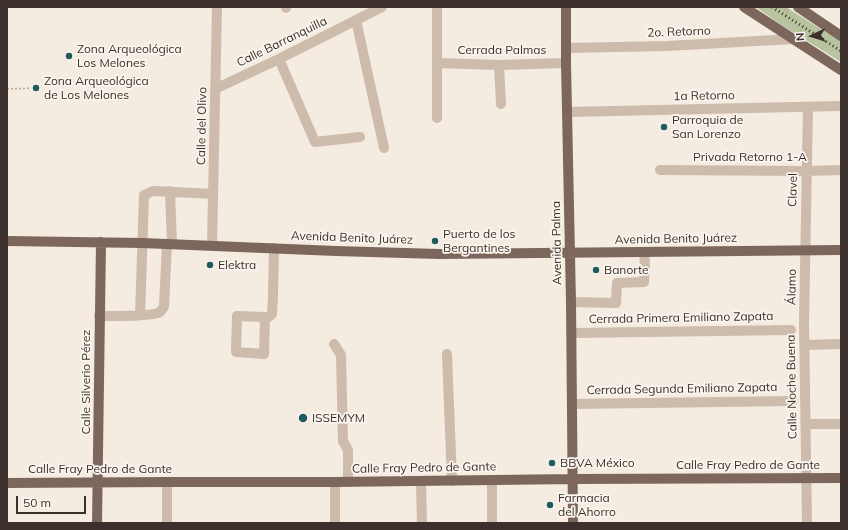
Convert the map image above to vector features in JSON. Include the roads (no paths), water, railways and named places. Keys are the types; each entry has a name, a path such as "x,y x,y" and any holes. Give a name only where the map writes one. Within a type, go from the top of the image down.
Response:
{"main road":[{"name":"Avenida Palma","path":"566,7 572,302 573,523"},
{"path":"744,7 841,70"},
{"path":"797,9 811,12 841,36"},
{"name":"Avenida Benito Juárez","path":"7,241 212,245 439,254 841,250"},
{"name":"Calle Silverio Pérez","path":"97,523 101,242"},
{"name":"Calle Fray Pedro de Gante","path":"7,483 841,478"}],"street":[{"name":"Calle del Olivo","path":"212,245 217,7"},
{"path":"358,7 384,148"},
{"name":"Calle Barranquilla","path":"215,89 279,59 382,7"},
{"path":"437,7 437,118"},
{"name":"2o. Retorno","path":"566,48 667,46 794,40"},
{"path":"279,59 315,142 360,137"},
{"name":"Cerrada Palmas","path":"438,63 499,65 566,63"},
{"path":"499,65 501,104"},
{"name":"1a Retorno","path":"567,112 841,106"},
{"name":"Clavel","path":"805,250 808,107"},
{"name":"Privada Retorno 1-A","path":"660,170 841,170"},
{"path":"140,315 144,195 152,191 213,194"},
{"path":"99,316 155,314 160,312 164,307 169,244 170,191"},
{"path":"265,317 264,354 236,352 237,316 269,317 272,314 274,248"},
{"name":"Álamo","path":"804,323 805,250"},
{"path":"572,302 616,303 617,283 644,282 644,252"},
{"name":"Calle Noche Buena","path":"804,323 807,523"},
{"name":"Cerrada Primera Emiliano Zapata","path":"572,333 792,330"},
{"path":"334,344 341,355 343,441 348,450 348,482"},
{"path":"805,345 841,344"},
{"path":"447,354 452,481"},
{"name":"Cerrada Segunda Emiliano Zapata","path":"572,404 793,401"},
{"path":"806,424 841,424"},
{"path":"492,480 492,523"},
{"path":"421,481 422,523"},
{"path":"167,482 167,523"},
{"path":"334,523 335,482"}],"railway":[{"path":"772,7 841,51"}],"place":[{"name":"Zona Arqueológica Los Melones","path":"69,56"},
{"name":"Zona Arqueológica de Los Melones","path":"36,88"},
{"name":"Parroquia de San Lorenzo","path":"664,127"},
{"name":"Puerto de los Bergantines","path":"435,241"},
{"name":"Elektra","path":"210,265"},
{"name":"Banorte","path":"596,270"},
{"name":"ISSEMYM","path":"303,418"},
{"name":"BBVA México","path":"552,463"},
{"name":"Farmacia del Ahorro","path":"550,505"}]}
